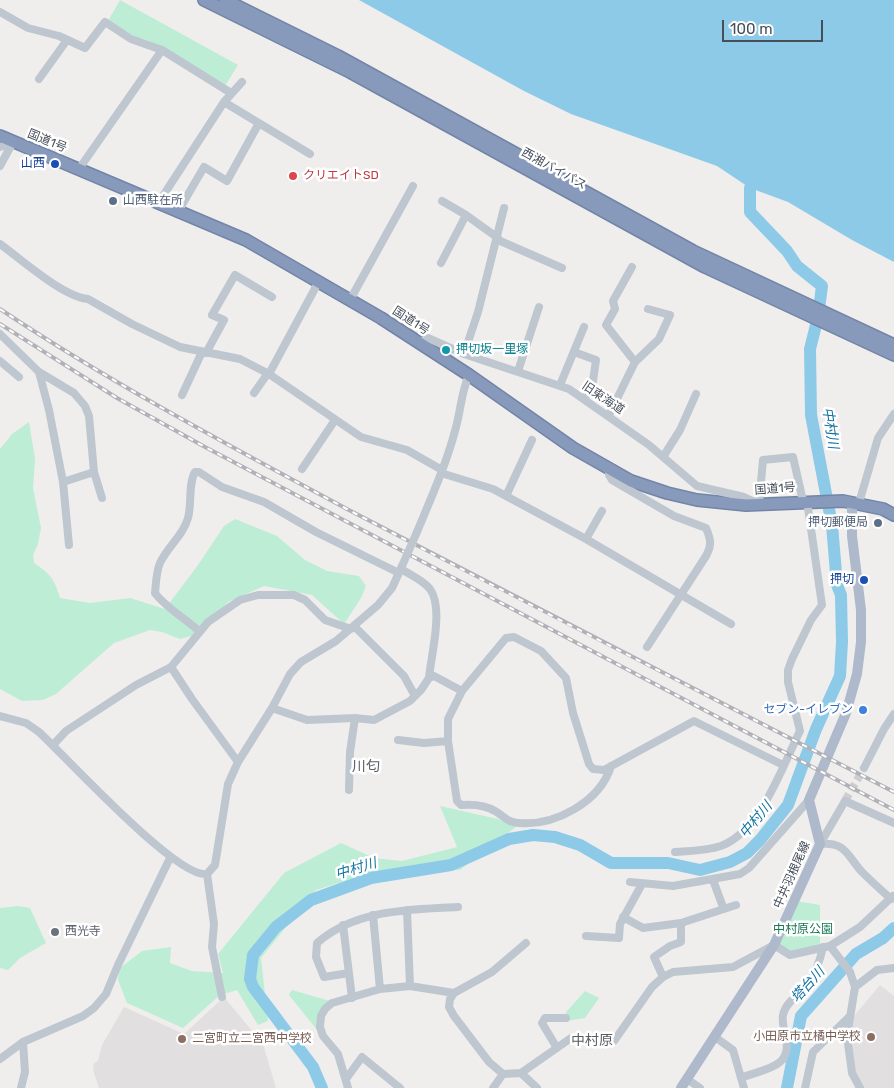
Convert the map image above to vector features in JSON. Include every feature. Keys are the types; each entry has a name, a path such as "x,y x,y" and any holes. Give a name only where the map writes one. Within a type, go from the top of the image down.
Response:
{"highway":[{"name":"西湘バイパス","path":"204,0 350,72 705,267 891,349"},
{"name":"西湘バイパス","path":"225,0 338,56 693,251 891,349"},
{"name":"国道1号","path":"0,136 179,210 246,240 350,300 419,343 573,448 609,470 648,488 689,499 727,504 805,501 851,502 882,509 894,515"}],"main road":[{"path":"809,800 846,713 857,674 861,610 852,536 851,502"},
{"name":"中井羽根尾線","path":"684,1084 774,945 820,844 809,800"}],"street":[{"path":"0,12 28,28 67,40 85,48 105,22 131,39 162,50 231,93"},
{"path":"39,79 67,40"},
{"path":"79,169 162,50"},
{"path":"159,202 224,102 242,82"},
{"path":"224,102 310,154"},
{"path":"179,210 204,167 227,181 259,124"},
{"path":"0,147 13,142"},
{"path":"0,166 13,142"},
{"path":"350,300 413,186"},
{"path":"442,201 466,215 498,239 562,268"},
{"path":"222,997 212,947 214,924 207,874 215,865 228,784 238,762 272,708 290,674 301,662 336,641 378,605 392,588 417,532 456,427 461,394 467,374 467,355 498,239 504,208"},
{"path":"441,263 466,215"},
{"path":"0,244 60,287 93,301 151,334 180,347 240,359 268,373 361,437 407,450 441,471 493,489 586,539 731,624"},
{"path":"632,267 613,301 615,310 606,325 635,362"},
{"path":"182,395 224,320 212,315 235,275 272,298"},
{"path":"254,393 268,373 318,281"},
{"path":"518,371 540,307"},
{"path":"609,415 635,362 659,339 670,315 648,309"},
{"path":"560,385 584,327"},
{"path":"0,334 39,372 74,394 85,406 89,416 94,472 102,498"},
{"name":"旧東海道","path":"419,343 428,338 467,355 560,385 585,398 609,415 698,486 744,497 760,504"},
{"path":"574,352 596,360 593,381 585,398"},
{"path":"0,361 19,377"},
{"path":"39,372 49,410 63,482 69,545"},
{"path":"663,457 680,430 696,394"},
{"path":"302,469 335,420"},
{"path":"851,502 878,438 892,420"},
{"path":"506,496 532,440"},
{"path":"675,852 722,845 745,831 757,815 800,731 788,682 788,670 811,620 822,605 805,501 793,457 762,460 760,504"},
{"path":"609,470 612,480 674,516 706,528 711,546 682,596 647,647"},
{"path":"63,482 94,472"},
{"path":"199,631 182,615 161,602 155,594 159,564 182,533 188,518 192,501 192,477 195,472 199,472 222,488 264,502 316,532 401,569 420,580 434,596 436,632 429,678 415,696 374,720 355,718 307,720 272,708"},
{"path":"586,539 602,511"},
{"path":"53,745 66,731 136,685 171,667 199,631 233,604 258,595 294,596 305,600 326,620 352,627 404,676 415,696"},
{"path":"611,766 608,777 592,795 557,819 519,824 507,821 497,812 486,807 462,805 457,800 448,741 448,719 462,691 506,638 514,638 530,644 541,651 566,678 573,713 589,764 593,769 604,770 611,766 694,721 783,765"},
{"path":"171,667 238,762"},
{"path":"429,678 434,676 462,691"},
{"path":"864,768 894,714"},
{"path":"0,716 26,723 53,745 170,858 190,870 207,874"},
{"path":"349,790 350,752 355,718"},
{"path":"398,740 424,743 448,741"},
{"path":"630,882 673,886 740,874 749,868 809,800"},
{"path":"820,844 845,801 894,823"},
{"path":"526,943 492,972 454,993 450,999 449,1007 454,1016 490,1062 503,1074 521,1073 571,1038 607,1043 614,1041 652,986 673,972 733,966 774,945 790,955 826,946 860,927 892,897 862,871 845,849 830,843 820,844"},
{"path":"0,1059 24,1042 83,1016 94,1008 106,994 170,858"},
{"path":"713,880 723,907"},
{"path":"586,936 619,938 623,918 642,884"},
{"path":"623,918 643,928 682,923 736,904"},
{"path":"349,973 324,977 316,957 317,943 343,925 373,915 407,910 458,907"},
{"path":"407,910 410,986"},
{"path":"373,915 380,988"},
{"path":"663,977 654,957 670,946 681,942 682,923"},
{"path":"343,925 352,998"},
{"path":"826,946 847,968 855,986 847,1036 852,1072 860,1088"},
{"path":"741,1078 780,1062 785,1055 787,1035 783,1025 783,1015 794,997 806,987 819,964 826,946"},
{"path":"855,986 877,970 894,968"},
{"path":"348,1088 338,1054 323,1036 320,1022 325,1009 332,1004 380,988 410,986 454,993"},
{"path":"805,1088 813,1052 849,1017"},
{"path":"557,1048 542,1023 545,1018 566,1018"},
{"path":"715,1037 733,1050 744,1088"},
{"path":"21,1088 25,1072 24,1042"},
{"path":"346,1079 362,1057 400,1088"},
{"path":"521,1073 537,1088"},
{"path":"493,1088 503,1074"},
{"path":"684,1084 700,1088"}],"shaded area":[{"name":"小田原市立橘中学校","path":"880,985 894,996 894,1088 862,1088 848,1064 849,1022"},
{"name":"二宮町立二宮西中学校","path":"224,997 263,1044 276,1088 99,1088 93,1070 94,1063 98,1061 102,1045 124,1007 184,1034"}],"green space":[{"path":"120,0 238,65 225,86 147,40 136,37 108,21"},
{"path":"29,422 35,459 33,488 41,528 38,544 33,555 34,563 51,578 60,598 90,603 130,598 165,609 224,526 235,519 277,536 305,560 327,571 359,576 366,586 361,598 344,624 312,595 264,586 228,602 202,633 180,639 162,632 150,630 114,643 56,694 43,700 22,701 0,689 0,449 12,434"},
{"path":"440,806 498,819 517,826 460,870 371,873 316,890 261,958 268,1021 258,1025 237,990 220,995 183,1028 127,1003 118,980 120,968 142,951 171,947 170,963 192,971 223,973 218,954 284,873 341,843 374,858 402,861 457,847"},
{"name":"中村原公園","path":"796,901 820,905 820,945 791,951 778,944"},
{"path":"18,906 30,908 46,943 20,958 8,970 0,968 0,908"},
{"path":"292,990 330,1001 317,1016 317,1030 289,995"},
{"path":"585,991 599,998 585,1018 566,1021 566,1012"}],"water":[{"path":"359,0 894,0 894,262 852,240 788,202 750,188 717,166 571,114 524,91"}],"waterway":[{"name":"中村川","path":"322,1088 313,1067 253,987 250,979 253,955 276,927 311,900 371,878 451,865 509,839 533,835 555,837 580,845 611,863 668,863 700,870 730,862 747,853 788,805 816,729 840,676 842,642 841,595 837,585 832,525 811,415 810,349 818,317 822,286 797,266 787,251 750,212 750,188"},
{"name":"塔台川","path":"787,1088 801,1016 856,954 883,938 894,928"}],"tunnel":[{"path":"845,801 864,768"}],"railway":[{"path":"0,309 127,388 345,508 894,792"},
{"path":"0,324 117,398 205,447 894,810"}],"place":[{"name":"山西","path":"55,164"},
{"name":"クリエイトSD","path":"293,176"},
{"name":"山西駐在所","path":"113,201"},
{"name":"押切坂一里塚","path":"446,350"},
{"name":"押切郵便局","path":"878,523"},
{"name":"押切","path":"864,580"},
{"name":"セブン-イレブン","path":"863,710"},
{"name":"西光寺","path":"55,932"},
{"name":"小田原市立橘中学校","path":"871,1037"},
{"name":"二宮町立二宮西中学校","path":"182,1039"}],"district":[{"name":"川匂","path":"366,767"},
{"name":"中村原","path":"592,1041"}]}
